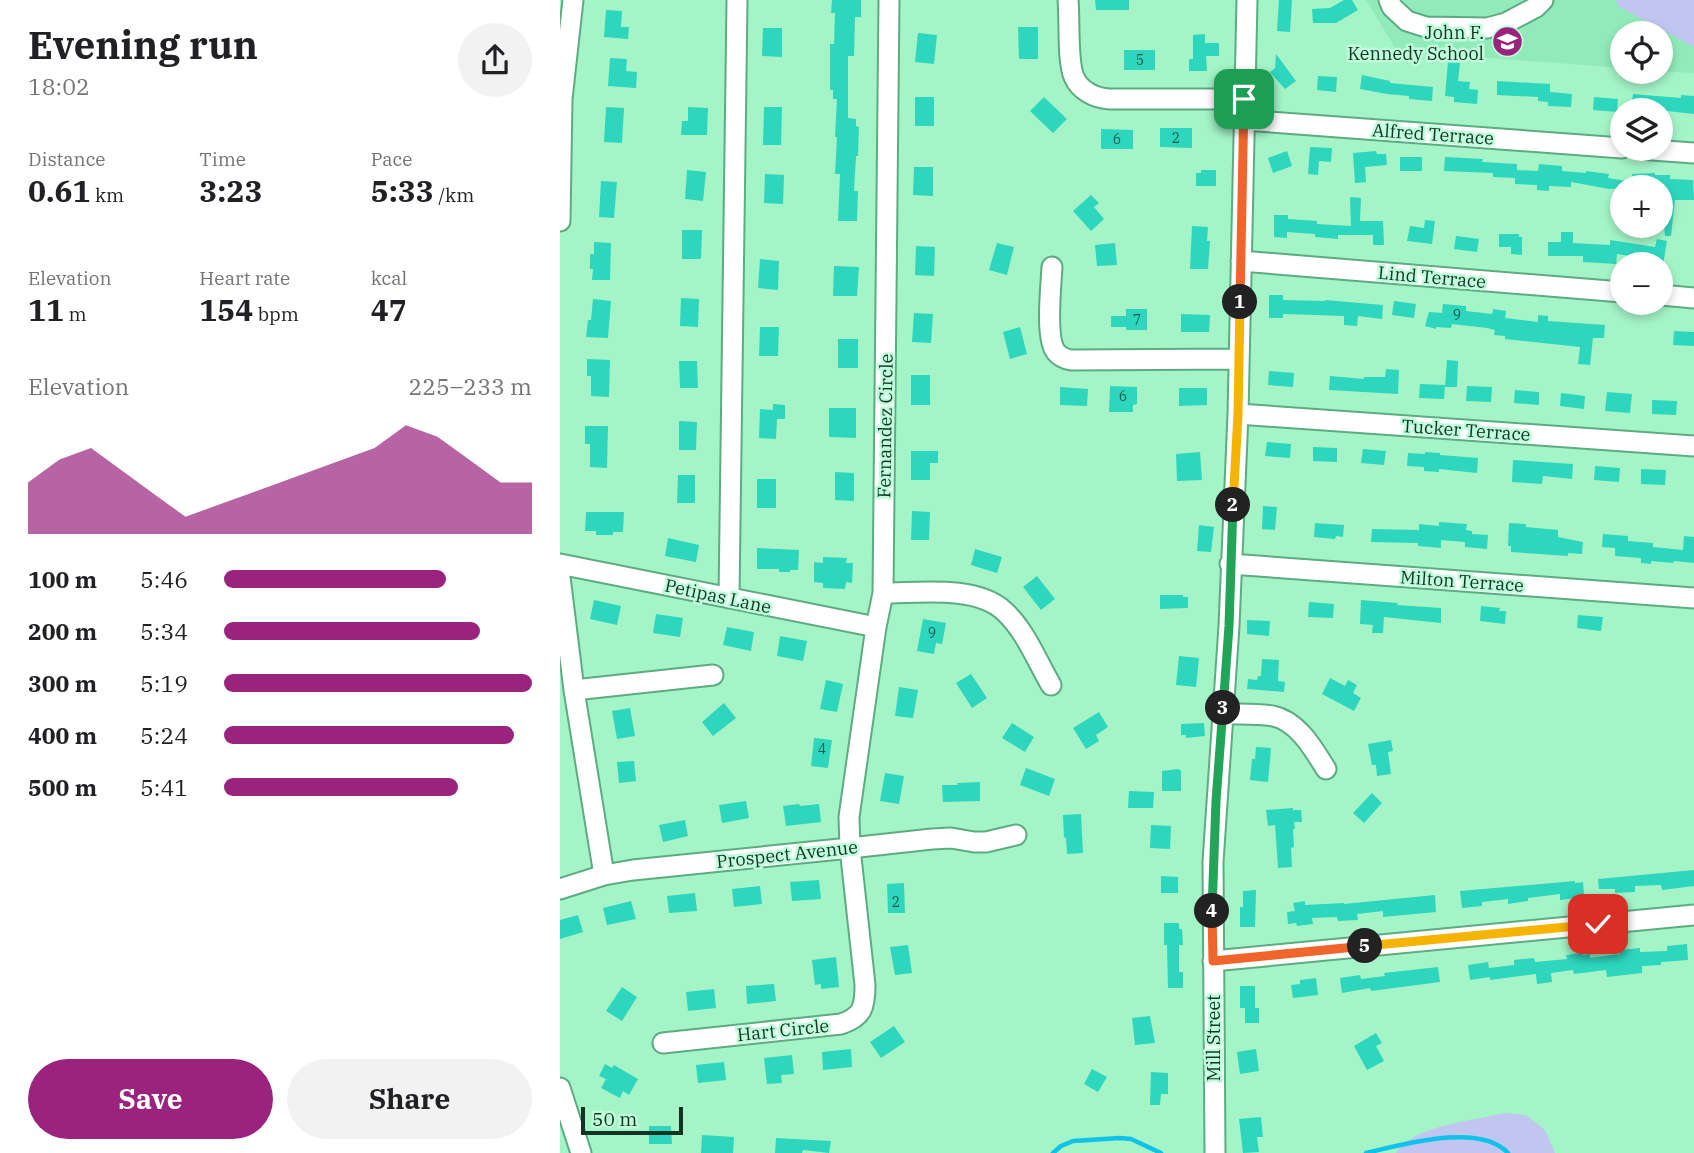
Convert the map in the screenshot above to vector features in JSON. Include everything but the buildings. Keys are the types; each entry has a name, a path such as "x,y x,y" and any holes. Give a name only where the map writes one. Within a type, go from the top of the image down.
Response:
{"street":[{"path":"560,220 562,81 573,0"},
{"path":"729,598 737,0"},
{"name":"Fernandez Circle","path":"850,848 849,817 883,593 889,0"},
{"path":"1068,0 1072,70 1077,82 1096,97 1244,99"},
{"name":"Mill Street","path":"1215,1153 1213,862 1229,626 1238,414 1247,0"},
{"path":"1389,0 1407,21 1426,27 1487,28 1506,23 1536,7 1543,0"},
{"name":"Alfred Terrace","path":"1244,120 1610,147"},
{"path":"1673,152 1694,153"},
{"name":"Lind Terrace","path":"1241,261 1610,291"},
{"path":"1052,267 1050,336 1058,355 1064,359 1239,359"},
{"path":"1673,296 1694,298"},
{"name":"Tucker Terrace","path":"1238,414 1694,446"},
{"name":"Petipas Lane","path":"560,564 876,627"},
{"name":"Milton Terrace","path":"1230,564 1694,598"},
{"path":"560,577 574,690 604,875"},
{"path":"883,593 963,593 985,599 1003,610 1016,624 1051,685"},
{"path":"574,690 713,675"},
{"path":"1223,713 1273,716 1284,720 1299,731 1326,769"},
{"name":"Prospect Avenue","path":"560,889 604,875 633,870 932,839 986,842 1016,835"},
{"name":"Hart Circle","path":"663,1043 841,1024 852,1020 859,1013 865,1002 865,985 850,848"},
{"path":"1213,961 1694,915"},
{"path":"560,1088 581,1153"}],"shaded area":[{"name":"John F. Kennedy School","path":"1366,0 1694,0 1694,73 1673,72 1673,21 1610,21 1610,67 1397,51"},
{"path":"1616,0 1694,0 1694,47 1673,36 1673,21 1646,21 1618,6"},
{"path":"1505,1113 1526,1115 1545,1130 1555,1153 1396,1153 1415,1136 1429,1130"}],"waterway":[{"path":"1366,1153 1419,1141 1460,1137 1495,1144 1508,1153"},
{"path":"1053,1153 1073,1141 1120,1138 1131,1139 1161,1153"}],"place":[{"name":"John F. Kennedy School","path":"1507,42"}],"route":[{"path":"1244,99 1238,414 1229,626 1213,862 1213,961 1598,924"}]}
